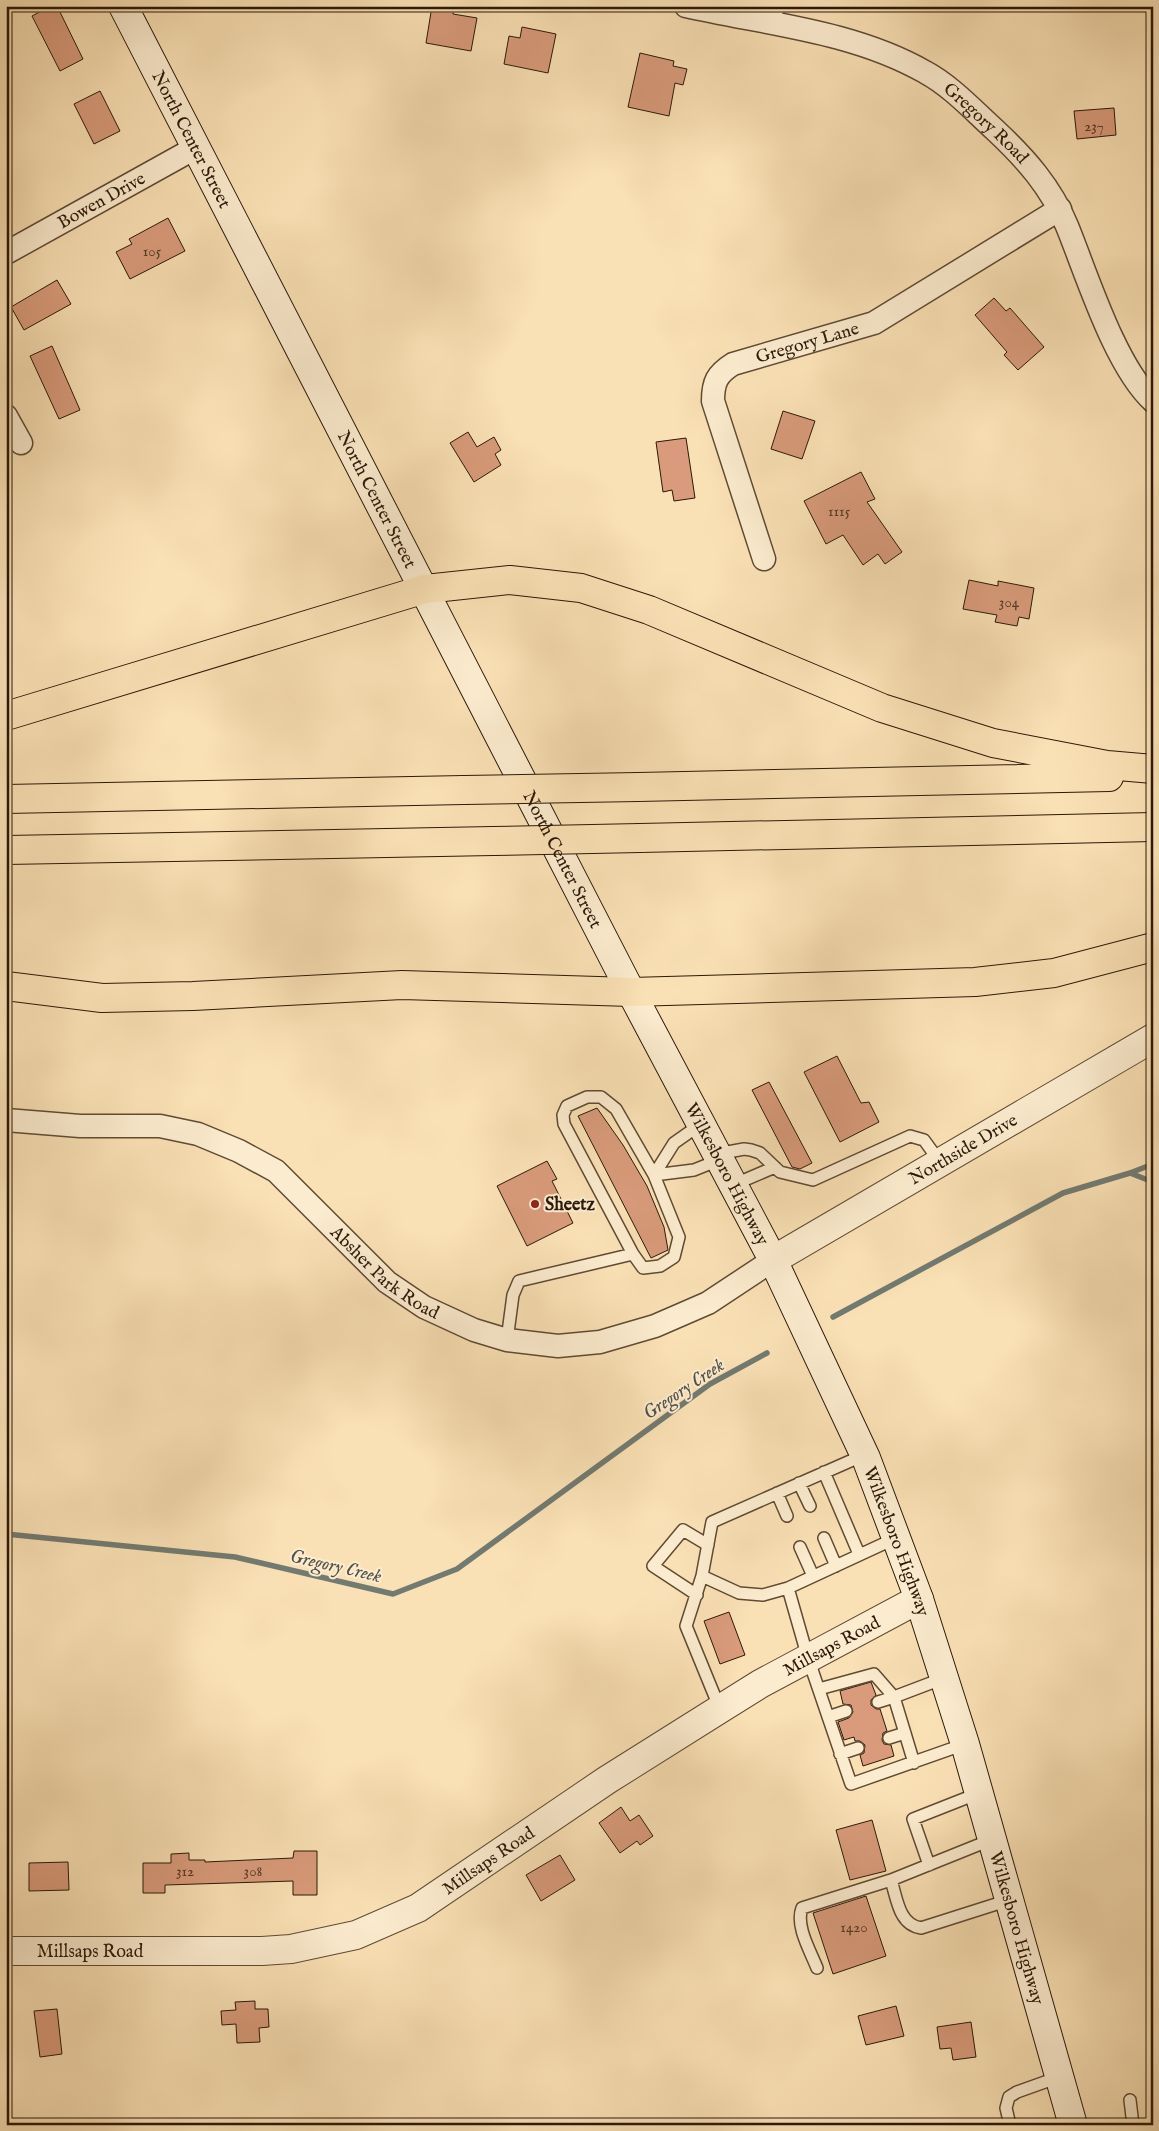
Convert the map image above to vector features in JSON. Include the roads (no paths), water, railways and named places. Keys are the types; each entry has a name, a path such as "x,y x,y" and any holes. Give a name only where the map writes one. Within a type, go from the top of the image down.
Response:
{"highway":[{"path":"6,716 425,589 510,580 581,588 649,610 882,708 993,743 1107,765 1153,769"},
{"path":"6,799 1153,776"},
{"path":"6,850 1153,827"},
{"path":"6,986 102,998 193,996 402,986 631,992 975,982 1054,973 1153,947"}],"main road":[{"name":"North Center Street","path":"123,6 631,992"},
{"name":"Wilkesboro Highway","path":"631,992 773,1260 864,1454 919,1599 945,1678 980,1793 1073,2125"},
{"name":"Northside Drive","path":"773,1260 1153,1038"},
{"name":"Millsaps Road","path":"6,1951 262,1951 291,1949 356,1935 418,1908 608,1780 720,1709 808,1658 919,1599"}],"street":[{"name":"Gregory Road","path":"686,6 840,38 885,51 927,73 964,102 1016,149 1041,178 1060,209 1116,347 1142,391 1153,401"},
{"path":"732,17 774,6"},
{"name":"Bowen Drive","path":"6,253 197,147"},
{"name":"Gregory Lane","path":"764,559 714,401 713,386 720,372 733,364 874,323 1060,209"},
{"path":"6,416 21,444"},
{"name":"Absher Park Road","path":"6,1120 80,1126 160,1126 198,1134 239,1151 276,1171 387,1282 424,1307 474,1330 507,1340 566,1345 600,1342 646,1328 708,1303 773,1260"}],"lane":[{"path":"587,1097 600,1097 616,1109 654,1175 679,1237 674,1257 660,1266 643,1268 633,1254 564,1124 562,1115 567,1106 587,1097"},
{"path":"654,1175 674,1143 702,1123"},
{"path":"654,1175 694,1170 718,1157 744,1149 760,1153 780,1172 790,1176 813,1180 910,1136 924,1140 940,1162"},
{"path":"733,1185 775,1167"},
{"path":"507,1340 513,1295 519,1281 633,1254"},
{"path":"720,1709 686,1626 702,1576 712,1522 864,1454"},
{"path":"824,1472 859,1554"},
{"path":"799,1483 810,1506"},
{"path":"776,1493 787,1516"},
{"path":"697,1595 653,1566 684,1530 708,1546"},
{"path":"824,1538 836,1566"},
{"path":"702,1576 739,1593 763,1595 788,1588 896,1538"},
{"path":"800,1547 813,1576"},
{"path":"788,1588 808,1658 851,1784 965,1744"},
{"path":"819,1689 874,1674 894,1697 914,1763"},
{"path":"878,1702 945,1678"},
{"path":"828,1717 846,1712"},
{"path":"889,1738 905,1733"},
{"path":"840,1754 858,1748"},
{"path":"929,1865 913,1819 980,1793"},
{"path":"817,1968 803,1931 800,1914 802,1908 891,1880 993,1839"},
{"path":"891,1880 904,1921 913,1927 921,1928 1010,1899"},
{"path":"1010,2125 1006,2108 1009,2097 1017,2092 1060,2077"},
{"path":"1130,2100 1133,2125"}],"waterway":[{"path":"1130,1173 1153,1164"},
{"name":"Gregory Creek","path":"833,1317 1063,1193 1130,1173 1153,1182"},
{"name":"Gregory Creek","path":"6,1534 235,1557 393,1594 457,1569 710,1384 767,1353"}],"place":[{"name":"Sheetz","path":"535,1204"}]}
